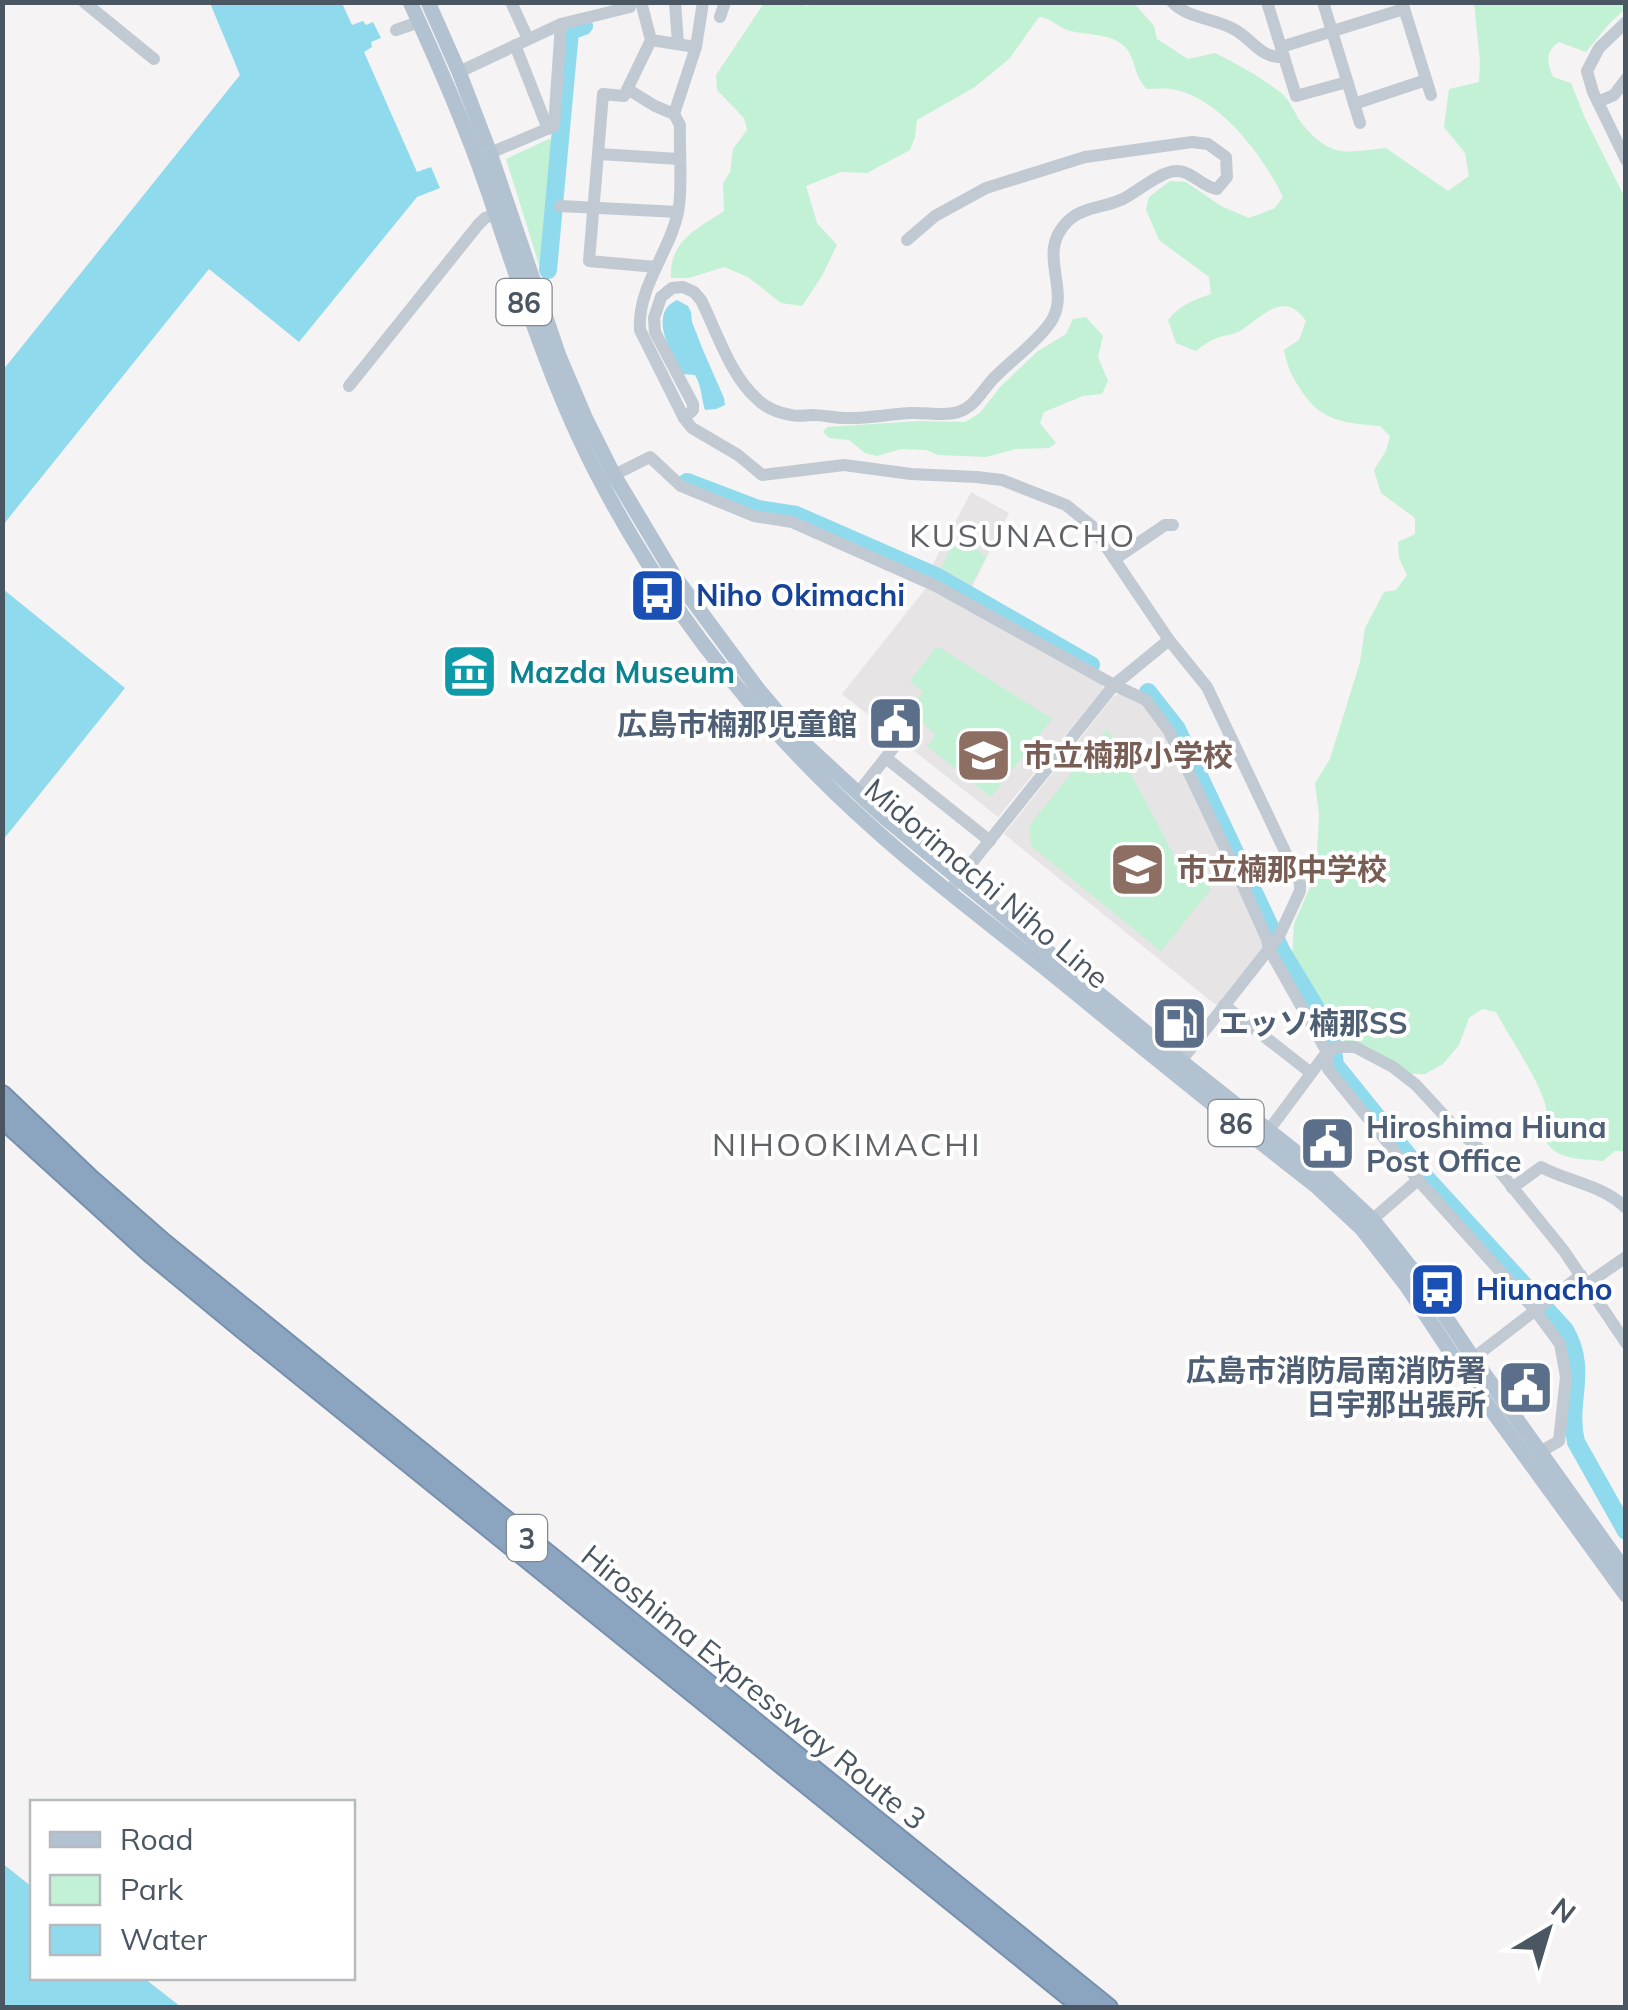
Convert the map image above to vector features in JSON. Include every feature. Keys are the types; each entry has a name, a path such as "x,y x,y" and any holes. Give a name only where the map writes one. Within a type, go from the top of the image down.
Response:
{"highway":[{"name":"Hiroshima Expressway Route 3","path":"2,1095 162,1242 1108,2008"},
{"name":"Hiroshima Expressway Route 3","path":"2,1118 243,1330 1084,2008"},
{"path":"950,1900 1074,2008"},
{"path":"1061,1970 1116,2008"}],"main road":[{"name":"Midorimachi Niho Line","path":"410,2 502,211"},
{"name":"Midorimachi Niho Line","path":"428,2 490,153 502,211 523,276 585,417 607,478 676,577 747,700 800,759 875,830 954,885 1265,1137 1325,1175 1422,1284 1467,1363 1626,1596"},
{"name":"Midorimachi Niho Line","path":"706,633 805,744 954,885"},
{"name":"Midorimachi Niho Line","path":"1467,1363 1540,1452 1626,1572"}],"street":[{"path":"84,2 154,59"},
{"path":"512,2 548,129"},
{"path":"587,2 594,17"},
{"path":"459,72 561,24 630,7 629,2"},
{"path":"641,2 651,40 624,96 603,94 590,261 656,268"},
{"path":"675,2 678,44"},
{"path":"674,114 696,47 702,2"},
{"path":"720,17 726,2"},
{"path":"1172,2 1201,18 1235,29 1274,58 1332,31 1403,6 1430,95"},
{"path":"1267,2 1296,96 1347,82"},
{"path":"1323,2 1360,123"},
{"path":"396,30 419,22"},
{"path":"1626,22 1600,48 1587,72 1626,160"},
{"path":"490,153 554,126 561,24"},
{"path":"651,40 696,47"},
{"path":"1598,102 1614,95 1626,79"},
{"path":"1354,104 1426,80"},
{"path":"629,90 674,114 680,126 678,212 639,318 640,330 692,428 738,455 762,475 844,465 1002,480 1066,505 1092,526 1169,640 1206,687 1300,883 1300,891 1274,943 1177,1066"},
{"path":"684,418 693,410 693,404 655,332 654,318 661,297 672,288 683,287 701,300 737,375 757,400 778,413 843,418 952,414 974,402 992,378 1052,321 1058,289 1052,260 1054,240 1064,224 1078,213 1114,204 1176,170 1217,189 1227,177 1226,157 1208,144 1192,142 1072,160 986,188 935,216 906,240"},
{"path":"599,154 678,159"},
{"path":"560,206 678,212"},
{"path":"349,386 478,225 502,211"},
{"path":"607,478 650,457 680,486 754,516 792,522 936,586 1146,700 1168,731 1267,939 1274,943 1330,1050 1328,1069 1418,1180 1539,1307 1560,1344 1566,1377 1558,1441 1540,1452"},
{"path":"1114,559 1165,525 1174,525"},
{"path":"954,885 1114,685 1169,640"},
{"path":"858,794 898,742"},
{"path":"886,758 990,841"},
{"path":"1224,1005 1311,1073"},
{"path":"1265,1137 1330,1050 1355,1047 1393,1066 1488,1157 1584,1280 1625,1343"},
{"path":"1512,1188 1541,1166 1560,1177 1604,1190 1626,1208"},
{"path":"1367,1224 1418,1180"},
{"path":"1467,1363 1539,1307 1626,1257"}],"shaded area":[{"path":"971,492 1009,513 971,589 932,566"},
{"name":"市立楠那小学校","path":"927,587 1102,684 1103,689 998,817 842,694"},
{"name":"市立楠那中学校","path":"1120,693 1140,701 1165,733 1265,944 1217,1006 1004,834"}],"green space":[{"path":"817,2 1134,3 1154,26 1157,39 1188,59 1215,53 1249,71 1281,93 1313,136 1331,148 1386,148 1448,191 1469,176 1465,153 1444,127 1449,89 1479,82 1474,3 1625,3 1625,9 1586,52 1559,42 1548,58 1553,77 1571,83 1625,198 1625,1151 1615,1151 1603,1161 1568,1157 1550,1147 1545,1137 1546,1109 1540,1091 1496,1012 1482,1009 1469,1018 1459,1045 1443,1064 1425,1074 1410,1074 1335,1042 1292,957 1294,924 1310,887 1317,854 1319,815 1315,783 1330,759 1360,662 1365,628 1384,592 1396,590 1407,575 1399,558 1398,542 1415,534 1415,518 1381,493 1374,470 1390,436 1380,426 1343,421 1324,413 1307,398 1294,378 1284,350 1299,340 1306,321 1298,312 1290,307 1273,309 1240,331 1214,339 1196,351 1176,343 1168,320 1177,310 1211,294 1209,277 1159,240 1146,210 1149,197 1170,181 1186,182 1221,206 1249,218 1275,208 1283,197 1252,147 1222,115 1189,94 1147,89 1126,48 1114,39 1067,30 1039,17 1009,59 975,87 917,120 910,150 867,173 841,172 806,186 817,223 837,245 802,306 781,303 748,277 724,267 689,278 671,278 680,245 724,211 723,183 730,172 733,149 747,130 744,118 717,90 716,75 764,3 807,6"},
{"path":"549,139 554,141 541,271 506,159"},
{"path":"1086,317 1103,336 1098,357 1108,381 1102,394 1083,396 1044,412 1040,423 1056,443 1049,448 1016,449 986,457 901,449 877,456 865,453 849,440 829,438 823,432 827,427 965,422 980,413 1001,386 1038,351 1066,334 1073,319"},
{"path":"956,540 986,557 971,585 941,567"},
{"path":"937,646 1052,719 991,797 927,746 936,734 908,711 923,692 910,681"},
{"path":"1107,729 1177,861 1192,854 1211,889 1161,951 1031,846 1029,826"}],"water":[{"path":"210,3 342,3 352,25 373,22 381,38 371,42 372,47 364,52 417,172 431,167 440,188 417,197 299,342 209,269 3,525 3,370 240,75"},
{"path":"677,300 691,312 724,398 725,405 716,409 705,410 695,375 682,374 664,334 664,315"},
{"path":"3,589 125,688 3,840"},
{"path":"2,1863 30,1885 30,1980 147,1980 181,2007 3,2007"}],"waterway":[{"path":"548,270 570,31 584,26"},
{"path":"687,482 758,509 796,515 938,577 1091,665"},
{"path":"1148,692 1177,729 1282,952 1331,1033 1335,1065 1427,1179 1565,1330 1575,1359 1576,1442 1626,1531"}],"place":[{"name":"Niho Okimachi","path":"657,595"},
{"name":"Mazda Museum","path":"470,672"},
{"name":"広島市楠那児童館","path":"896,724"},
{"name":"市立楠那小学校","path":"984,755"},
{"name":"市立楠那中学校","path":"1138,869"},
{"name":"エッソ楠那SS","path":"1180,1023"},
{"name":"Hiroshima Hiuna Post Office","path":"1327,1144"},
{"name":"Hiunacho","path":"1437,1289"},
{"name":"広島市消防局南消防署 日宇那出張所","path":"1525,1387"}],"district":[{"name":"KUSUNACHO","path":"1023,535"},
{"name":"NIHOOKIMACHI","path":"847,1144"}]}
